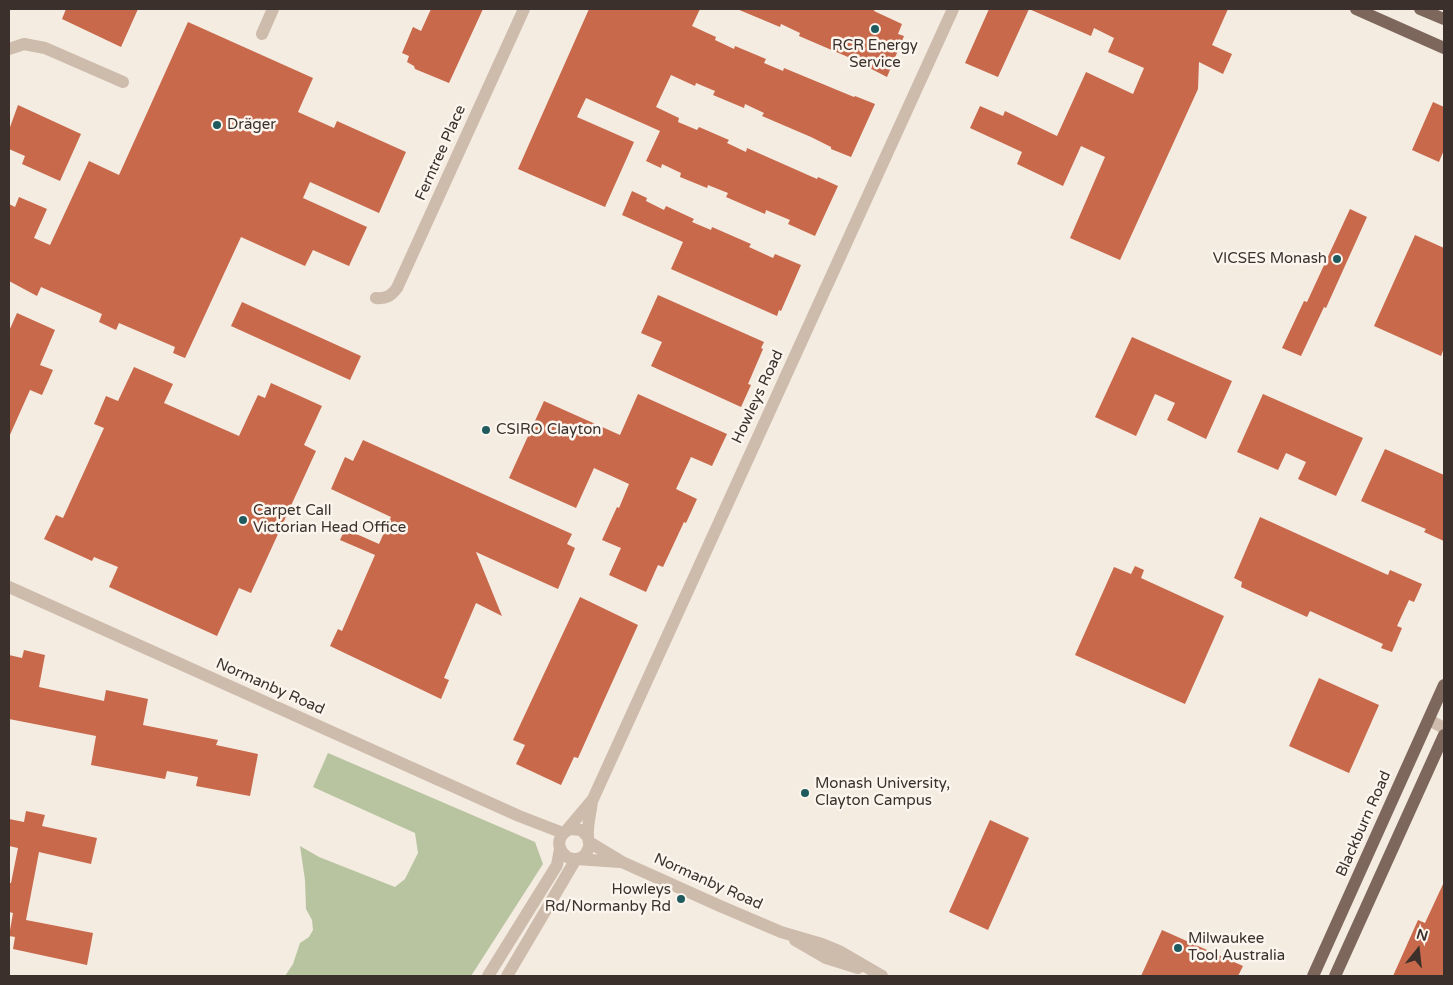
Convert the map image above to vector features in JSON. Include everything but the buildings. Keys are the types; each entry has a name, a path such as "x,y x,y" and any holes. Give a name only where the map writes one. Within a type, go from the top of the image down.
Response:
{"main road":[{"path":"1356,9 1444,48"},
{"path":"1420,9 1444,19"},
{"name":"Blackburn Road","path":"1313,976 1444,685"},
{"path":"1335,976 1444,735"}],"street":[{"path":"262,34 273,9"},
{"name":"Ferntree Place","path":"376,298 383,299 391,296 397,288 524,9"},
{"name":"Howleys Road","path":"562,839 593,798 953,9"},
{"path":"9,49 24,44 46,48 123,82"},
{"name":"Normanby Road","path":"9,587 519,816 562,839"},
{"path":"1429,720 1444,728"},
{"name":"Howleys Road","path":"588,839 593,798"},
{"path":"488,976 557,865 562,839 576,829 581,830 588,839 589,848 585,854 576,859 507,976"},
{"path":"562,839 567,857 576,859"},
{"name":"Normanby Road","path":"588,839 622,862 781,932 834,962 878,975"},
{"name":"Normanby Road","path":"576,859 622,862"},
{"path":"502,953 516,961"}],"green space":[{"path":"328,753 535,842 543,864 471,976 285,976 293,964 300,943 309,937 313,930 312,920 306,909 305,880 300,846 319,857 395,887 405,879 418,853 415,833 313,787"}],"place":[{"name":"RCR Energy Service","path":"875,29"},
{"name":"Dräger","path":"217,125"},
{"name":"VICSES Monash","path":"1337,259"},
{"name":"CSIRO Clayton","path":"486,430"},
{"name":"Carpet Call Victorian Head Office","path":"243,520"},
{"name":"Monash University, Clayton Campus","path":"805,793"},
{"name":"Howleys Rd/Normanby Rd","path":"681,899"},
{"name":"Milwaukee Tool Australia","path":"1178,948"}]}
